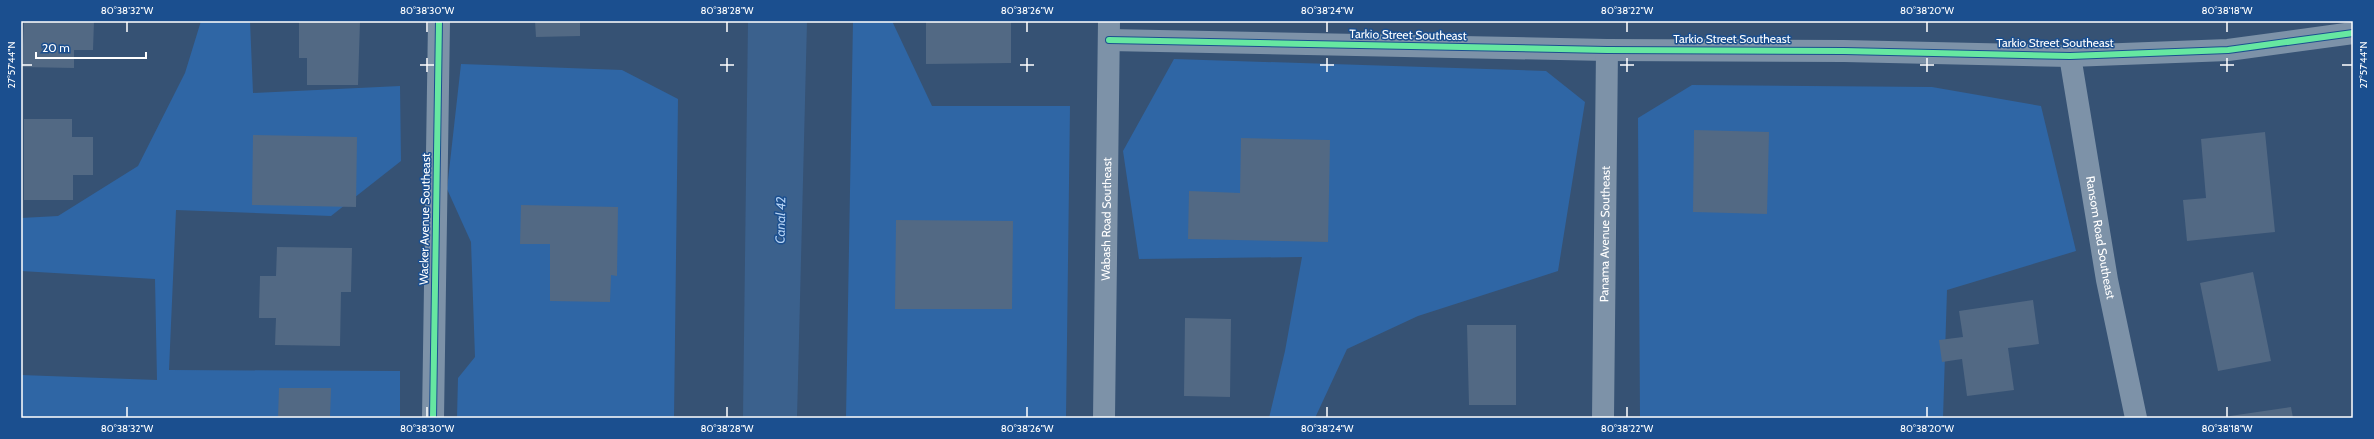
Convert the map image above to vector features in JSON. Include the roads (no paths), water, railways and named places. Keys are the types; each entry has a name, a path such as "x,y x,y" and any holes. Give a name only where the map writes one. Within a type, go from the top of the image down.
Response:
{"street":[{"name":"Wacker Avenue Southeast","path":"433,418 440,21"},
{"name":"Tarkio Street Southeast","path":"1109,31 1607,50 1852,51 2070,56 2228,50 2353,33"},
{"name":"Wabash Road Southeast","path":"1104,418 1109,31"},
{"name":"Panama Avenue Southeast","path":"1603,418 1607,50"},
{"name":"Ransom Road Southeast","path":"2070,56 2107,280 2136,418"}],"water":[{"name":"Canal 42","path":"748,21 807,21 797,418 743,418"}]}
